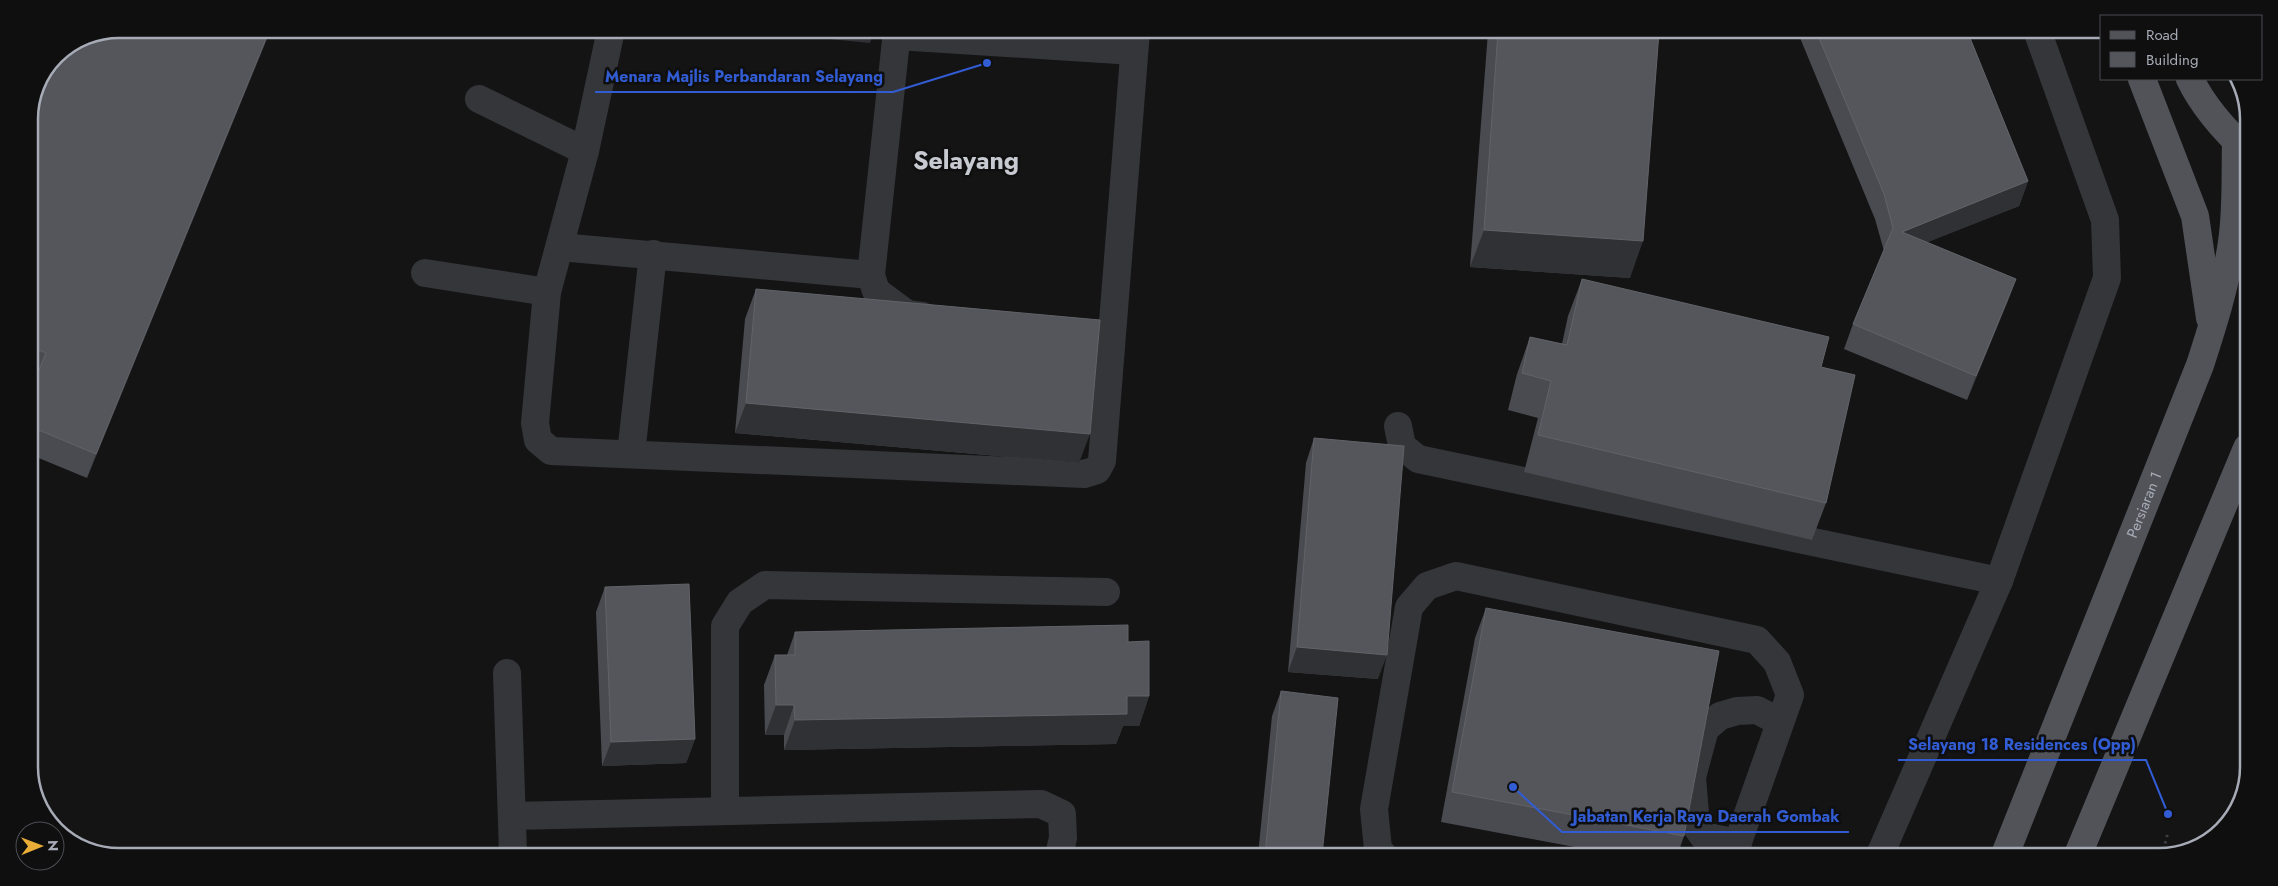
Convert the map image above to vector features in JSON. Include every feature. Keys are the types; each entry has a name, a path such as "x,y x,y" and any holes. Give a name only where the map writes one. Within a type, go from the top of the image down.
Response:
{"main road":[{"path":"2142,80 2195,216 2212,329"},
{"path":"2190,80 2197,94 2240,145"},
{"name":"Persiaran 1","path":"2008,848 2200,365 2212,329 2233,240 2240,168"},
{"path":"2081,848 2240,465"}],"lane":[{"path":"609,38 585,151 547,292 535,423 538,440 552,451 1084,474 1097,470 1102,461 1135,41 1046,38"},
{"path":"896,38 871,274 876,291 907,314 946,318"},
{"path":"1883,848 1999,581 2107,278 2105,220 2040,38"},
{"path":"479,99 585,151"},
{"path":"560,247 871,274"},
{"path":"631,454 653,254"},
{"path":"425,273 547,292"},
{"path":"1082,331 1112,334"},
{"path":"1398,426 1402,446 1418,459 1999,581"},
{"path":"1378,848 1374,810 1409,607 1427,586 1456,576 1757,640 1778,662 1790,695 1736,848"},
{"path":"725,810 725,626 740,602 765,585 1106,592"},
{"path":"508,673 513,848"},
{"path":"1731,848 1704,836 1696,826 1692,777 1706,729 1720,716 1737,711 1757,710 1780,722"},
{"path":"512,816 1041,804 1062,814 1063,838 1061,848"}],"path":[{"path":"2163,848 2168,832"}],"building":[{"path":"266,38 96,454 38,430 38,372 46,353 38,350 38,119 39,103 51,74 61,61 74,51 103,39"},
{"path":"1498,38 1659,38 1643,241 1484,230"},
{"path":"1819,38 1970,38 2028,181 1902,232 2016,279 1976,376 1853,324 1893,228 1884,194"},
{"path":"1582,279 1829,337 1821,367 1855,375 1826,503 1538,435 1551,381 1522,373 1530,337 1567,345"},
{"path":"756,289 1100,320 1090,434 746,403"},
{"path":"1314,438 1404,446 1387,655 1297,647"},
{"path":"689,584 695,739 611,742 605,587"},
{"path":"1486,608 1719,651 1684,836 1452,792"},
{"path":"1128,625 1128,642 1149,641 1149,696 1127,696 1127,714 795,720 794,705 776,705 775,655 795,655 795,632"},
{"path":"1281,691 1338,698 1323,848 1266,848"}],"place":[{"name":"Menara Majlis Perbandaran Selayang","path":"987,63"},
{"name":"Jabatan Kerja Raya Daerah Gombak","path":"1513,787"},
{"name":"Selayang 18 Residences (Opp)","path":"2168,814"}],"district":[{"name":"Selayang","path":"966,160"}]}
